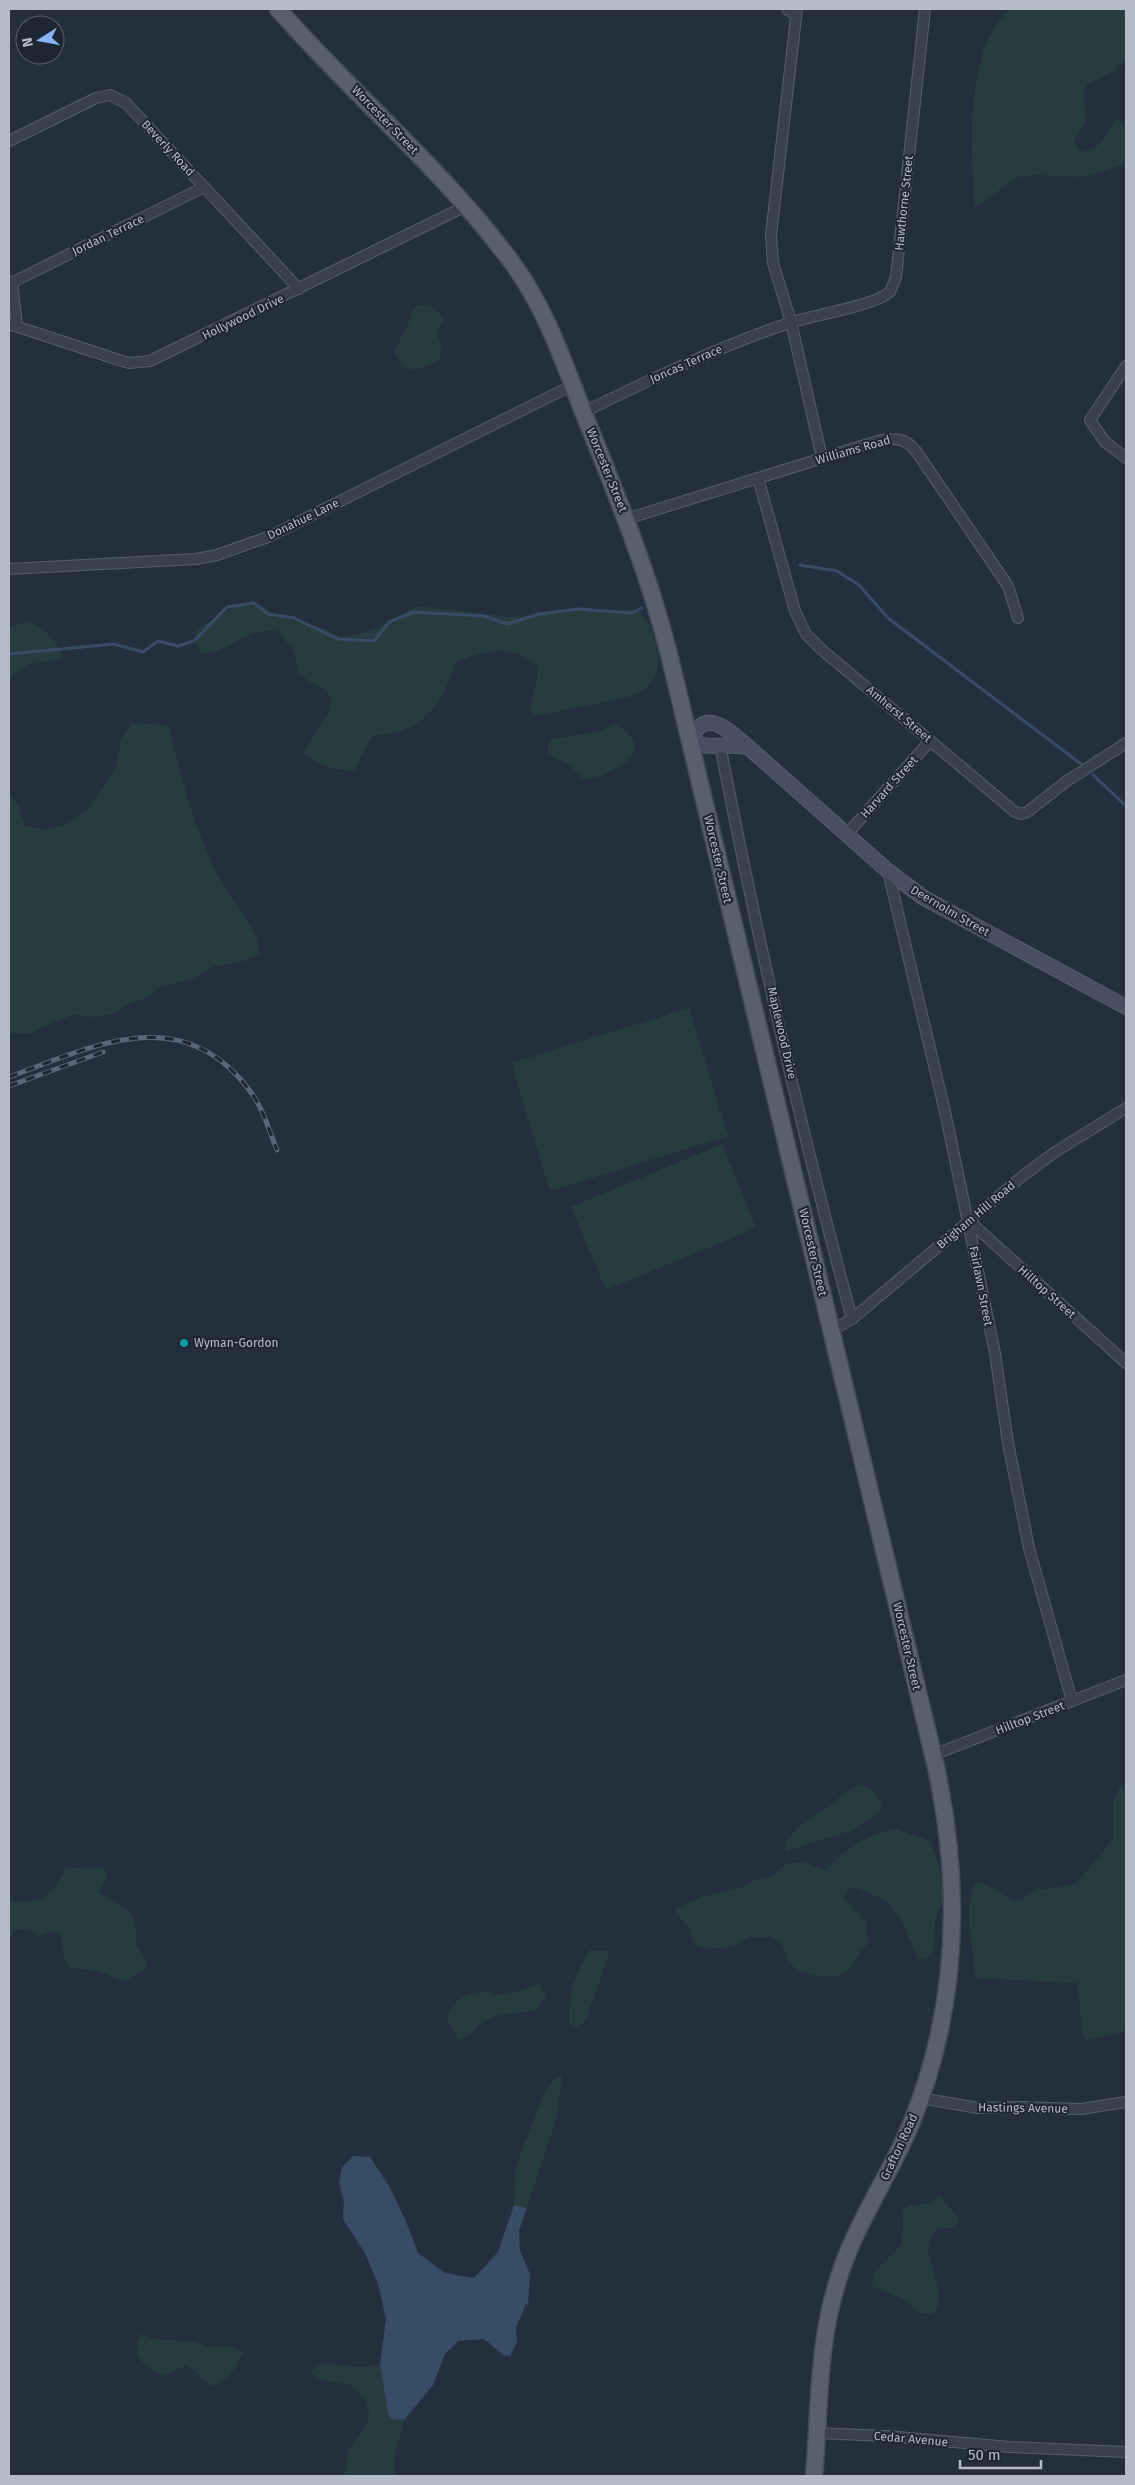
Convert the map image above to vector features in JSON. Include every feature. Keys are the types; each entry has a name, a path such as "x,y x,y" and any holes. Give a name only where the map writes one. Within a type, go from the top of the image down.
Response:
{"main road":[{"name":"Worcester Street","path":"278,9 468,205 515,266 532,294 553,336 626,518 660,617 832,1330 945,1811"},
{"name":"Grafton Road","path":"814,2476 821,2358 840,2274 862,2221 910,2125 920,2098 943,2018 952,1956 953,1896 945,1811"}],"street":[{"name":"Hawthorne Street","path":"791,322 876,299 887,295 893,288 896,277 926,9"},
{"path":"793,11 771,235 773,263 791,322 822,458"},
{"name":"Beverly Road","path":"9,141 96,98 116,96 126,103 299,289"},
{"name":"Jordan Terrace","path":"13,325 11,283 204,187"},
{"name":"Hollywood Drive","path":"13,325 119,360 140,363 160,358 468,205"},
{"name":"Joncas Terrace","path":"584,412 710,352 791,322"},
{"path":"1126,366 1090,420 1105,442 1126,458"},
{"name":"Donahue Lane","path":"9,569 104,563 132,564 179,561 217,555 268,537 573,386"},
{"name":"Williams Road","path":"626,518 881,440 899,438 908,442 926,465 1008,586 1018,618"},
{"name":"Amherst Street","path":"758,478 793,604 806,634 1015,812 1021,814 1027,812 1067,781 1126,743"},
{"name":"Deernolm Street","path":"690,741 698,727 716,723 748,747 888,871 943,909 1126,1007"},
{"path":"690,741 702,747 720,745 748,747"},
{"name":"Harvard Street","path":"847,834 930,741"},
{"name":"Maplewood Drive","path":"720,745 745,872 834,1254 852,1319"},
{"name":"Fairlawn Street","path":"888,871 946,1116 968,1220 995,1354 1008,1443 1029,1548 1072,1701"},
{"name":"Brigham Hill Road","path":"832,1330 852,1319 968,1220 1055,1152 1126,1108"},
{"name":"Hilltop Street","path":"968,1220 1126,1363"},
{"name":"Hilltop Street","path":"933,1755 1126,1680"},
{"name":"Hastings Avenue","path":"920,2098 978,2108 1081,2109 1126,2102"},
{"name":"Cedar Avenue","path":"816,2433 886,2436 1010,2447 1126,2452"}],"green space":[{"path":"1010,9 1126,9 1126,59 1113,72 1087,85 1084,93 1086,120 1074,142 1079,151 1093,149 1102,141 1117,120 1126,125 1126,164 1082,177 1032,175 1018,177 975,207 972,131 973,102 977,75 984,49 995,27"},
{"path":"417,305 433,307 439,312 443,320 437,334 442,349 438,362 413,370 402,365 394,351 408,325 414,307"},
{"path":"253,605 263,606 280,618 326,629 341,638 377,627 420,606 508,617 527,616 558,609 609,611 633,609 640,612 649,624 656,644 659,663 655,676 645,689 629,697 534,716 530,712 537,677 536,665 527,658 507,651 487,652 466,658 456,662 442,695 429,713 420,721 399,732 372,737 354,771 340,769 326,766 308,757 304,752 328,713 332,701 327,692 298,674 294,652 279,632 258,632 212,652 202,654 198,649 195,632 202,625 234,608"},
{"path":"27,622 50,636 58,646 63,659 32,664 9,678 9,628"},
{"path":"132,723 167,725 170,730 184,786 210,859 223,885 249,924 258,944 259,954 244,961 212,967 194,978 156,988 152,995 122,1007 113,1014 91,1017 74,1014 30,1033 9,1033 9,794 18,805 25,826 47,830 67,824 86,811 116,768 121,739"},
{"path":"616,723 631,737 635,747 629,759 613,770 596,777 582,778 567,764 549,753 548,749 552,739 599,732"},
{"path":"689,1008 728,1136 550,1191 511,1063"},
{"path":"722,1144 756,1228 606,1290 571,1207"},
{"path":"859,1784 874,1791 882,1804 879,1812 853,1830 786,1851 784,1842 799,1826"},
{"path":"1120,1787 1126,1788 1126,2031 1088,2040 1083,2036 1077,1983 976,1978 969,1917 970,1904 976,1882 995,1889 1014,1900 1020,1900 1028,1896 1037,1887 1043,1890 1076,1884 1113,1839 1113,1802"},
{"path":"895,1829 930,1841 936,1855 942,1882 943,1899 935,1917 934,1950 926,1958 918,1959 902,1921 889,1905 880,1898 851,1887 843,1898 866,1921 868,1942 849,1970 841,1975 825,1977 798,1971 788,1961 782,1944 770,1937 750,1937 739,1944 723,1948 699,1947 693,1941 688,1927 675,1913 676,1908 702,1897 746,1886 754,1880 770,1877 786,1864 803,1862 825,1870 864,1839"},
{"path":"101,1867 108,1874 99,1892 125,1909 133,1917 136,1925 137,1946 148,1967 124,1982 99,1971 70,1968 65,1962 61,1935 53,1931 38,1936 29,1929 16,1929 9,1937 9,1902 44,1897 54,1887 66,1868"},
{"path":"590,1950 610,1951 586,2020 577,2028 569,2023 571,1994 576,1976"},
{"path":"539,1984 546,1996 535,2011 489,2018 467,2036 459,2040 447,2020 449,2012 456,2001 467,1995 490,1991 495,1995 508,1994"},
{"path":"562,2076 558,2113 527,2208 514,2205 515,2169 544,2093 555,2078"},
{"path":"940,2195 960,2221 955,2227 937,2229 931,2237 928,2251 938,2287 938,2307 932,2314 920,2313 904,2300 872,2286 873,2273 902,2244 903,2212 907,2206 928,2203"},
{"path":"141,2334 155,2339 195,2342 208,2347 233,2347 243,2353 227,2378 211,2386 187,2365 163,2376 145,2364 140,2360 136,2349"},
{"path":"323,2364 367,2367 380,2364 388,2413 392,2420 405,2419 395,2452 395,2476 345,2476 348,2450 366,2425 369,2416 367,2401 351,2385 321,2380 312,2374 311,2370"}],"water":[{"path":"353,2156 370,2157 389,2186 405,2219 418,2253 445,2273 474,2278 498,2252 514,2205 527,2208 519,2230 520,2251 530,2274 528,2305 526,2304 516,2328 517,2342 510,2356 503,2355 484,2339 458,2341 445,2354 433,2385 405,2419 392,2420 388,2413 380,2364 386,2319 378,2284 365,2253 343,2219 344,2202 339,2182 342,2167"}],"waterway":[{"path":"800,565 837,571 859,585 888,618 1081,764"},
{"path":"9,654 114,644 143,652 158,641 178,646 194,641 227,607 254,603 268,614 294,618 338,639 374,641 389,622 414,612 484,616 507,624 539,614 578,609 632,613 642,608"},
{"path":"1093,775 1126,806"}],"railway":[{"path":"9,1077 73,1053 136,1038 166,1038 196,1046 224,1063 250,1091 262,1112 277,1150"},
{"path":"9,1086 103,1052"}],"place":[{"name":"Wyman-Gordon","path":"184,1343"}]}
